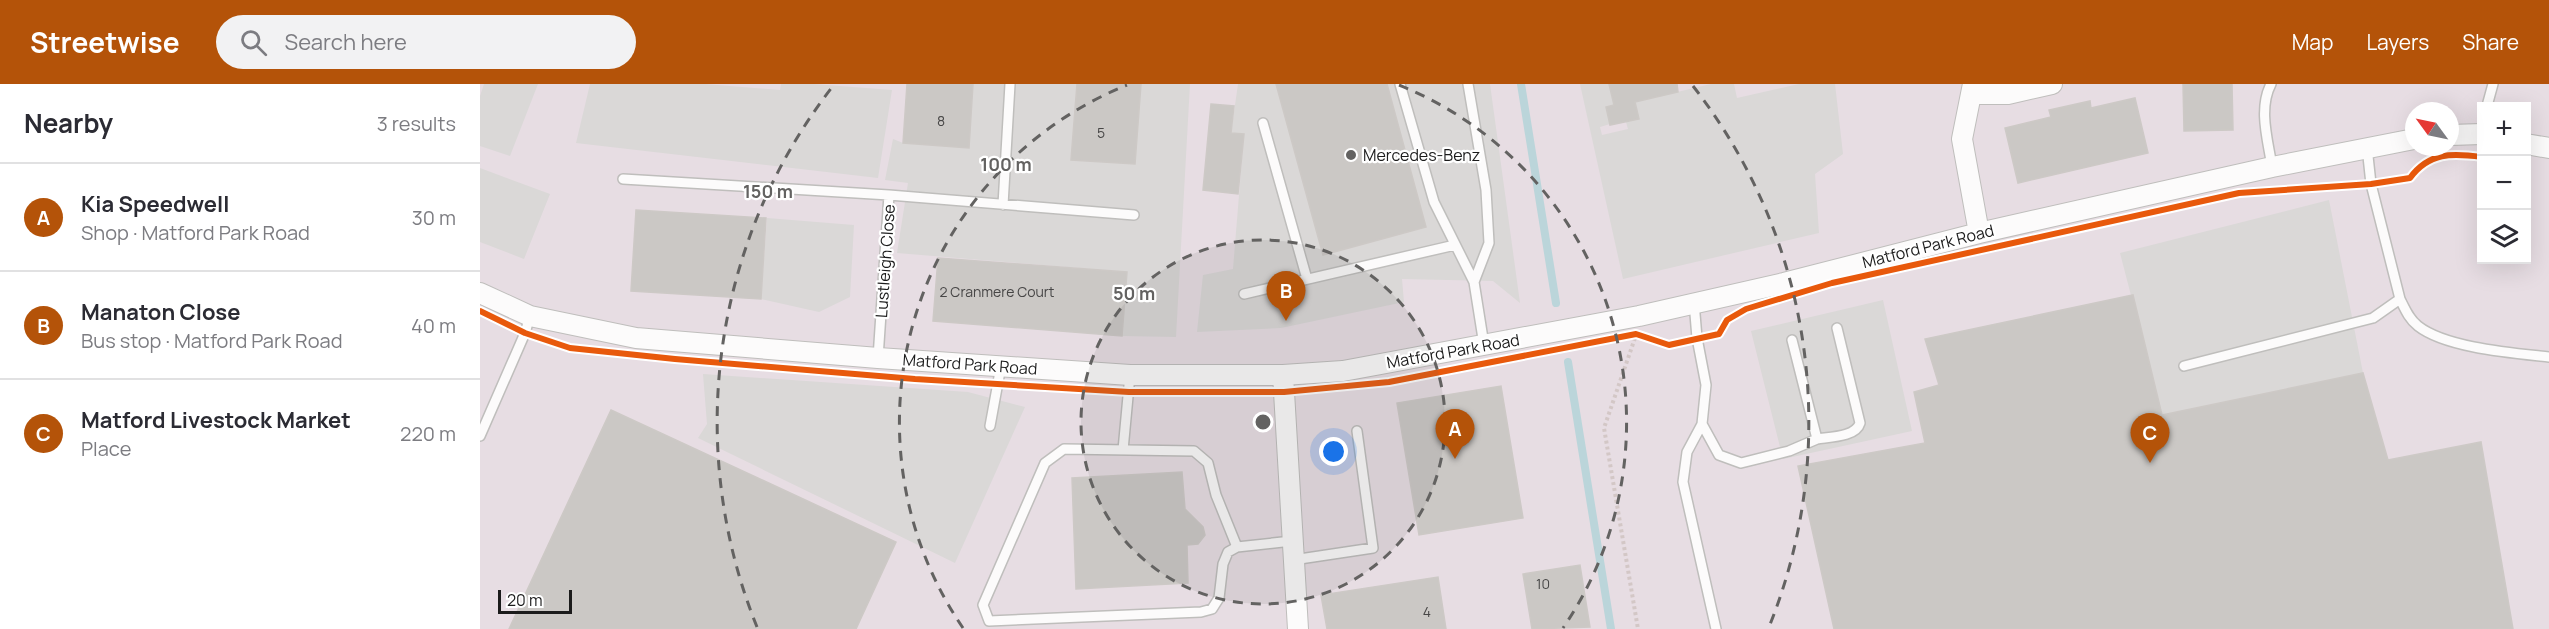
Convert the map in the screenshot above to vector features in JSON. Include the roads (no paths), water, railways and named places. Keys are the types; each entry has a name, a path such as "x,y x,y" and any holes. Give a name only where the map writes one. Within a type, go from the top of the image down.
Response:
{"street":[{"path":"1979,233 1962,139 1973,89 2008,94 2052,84"},
{"path":"2459,134 2477,132"},
{"name":"Matford Park Road","path":"480,293 530,316 636,338 878,358 1130,375 1283,375 1343,370 1639,316 1784,283 1979,233 2272,167 2405,141"},
{"path":"2531,145 2549,148"},
{"path":"1283,375 1298,629"}],"lane":[{"path":"1003,205 1010,84"},
{"path":"1400,84 1434,202 1473,282 1484,345"},
{"path":"1468,84 1486,190 1489,243 1473,282"},
{"path":"2271,84 2265,95 2264,109 2272,167"},
{"path":"2488,102 2493,84"},
{"path":"1263,123 1306,279"},
{"path":"2367,147 2371,184 2400,299 2407,315 2418,326 2435,336 2495,351 2549,357"},
{"name":"Lustleigh Close","path":"623,178 889,195 878,358"},
{"path":"889,195 1134,215"},
{"path":"1244,294 1455,245"},
{"path":"2184,366 2373,318 2400,299"},
{"path":"1694,302 1697,338 1706,385 1702,424 1687,452 1683,482 1716,629"},
{"path":"480,436 525,333 530,316"},
{"path":"1702,424 1719,455 1741,463 1789,451 1817,439 1854,432 1860,423 1837,328"},
{"path":"1792,340 1817,439"},
{"path":"990,426 1001,366"},
{"path":"1123,450 1130,375"},
{"path":"1237,547 1216,495 1208,463 1194,451 1064,449 1045,463 983,605 989,621 1201,612 1212,609 1219,598 1223,564 1228,552 1237,547 1293,550 1373,548 1357,431"}],"waterway":[{"path":"1521,84 1556,303"},
{"path":"1568,362 1611,629"}],"place":[{"name":"Mercedes-Benz","path":"1351,155"},
{"name":"Manaton Close","path":"1286,321"},
{"name":"Kia Speedwell","path":"1455,459"},
{"name":"Matford Livestock Market","path":"2150,463"}]}
